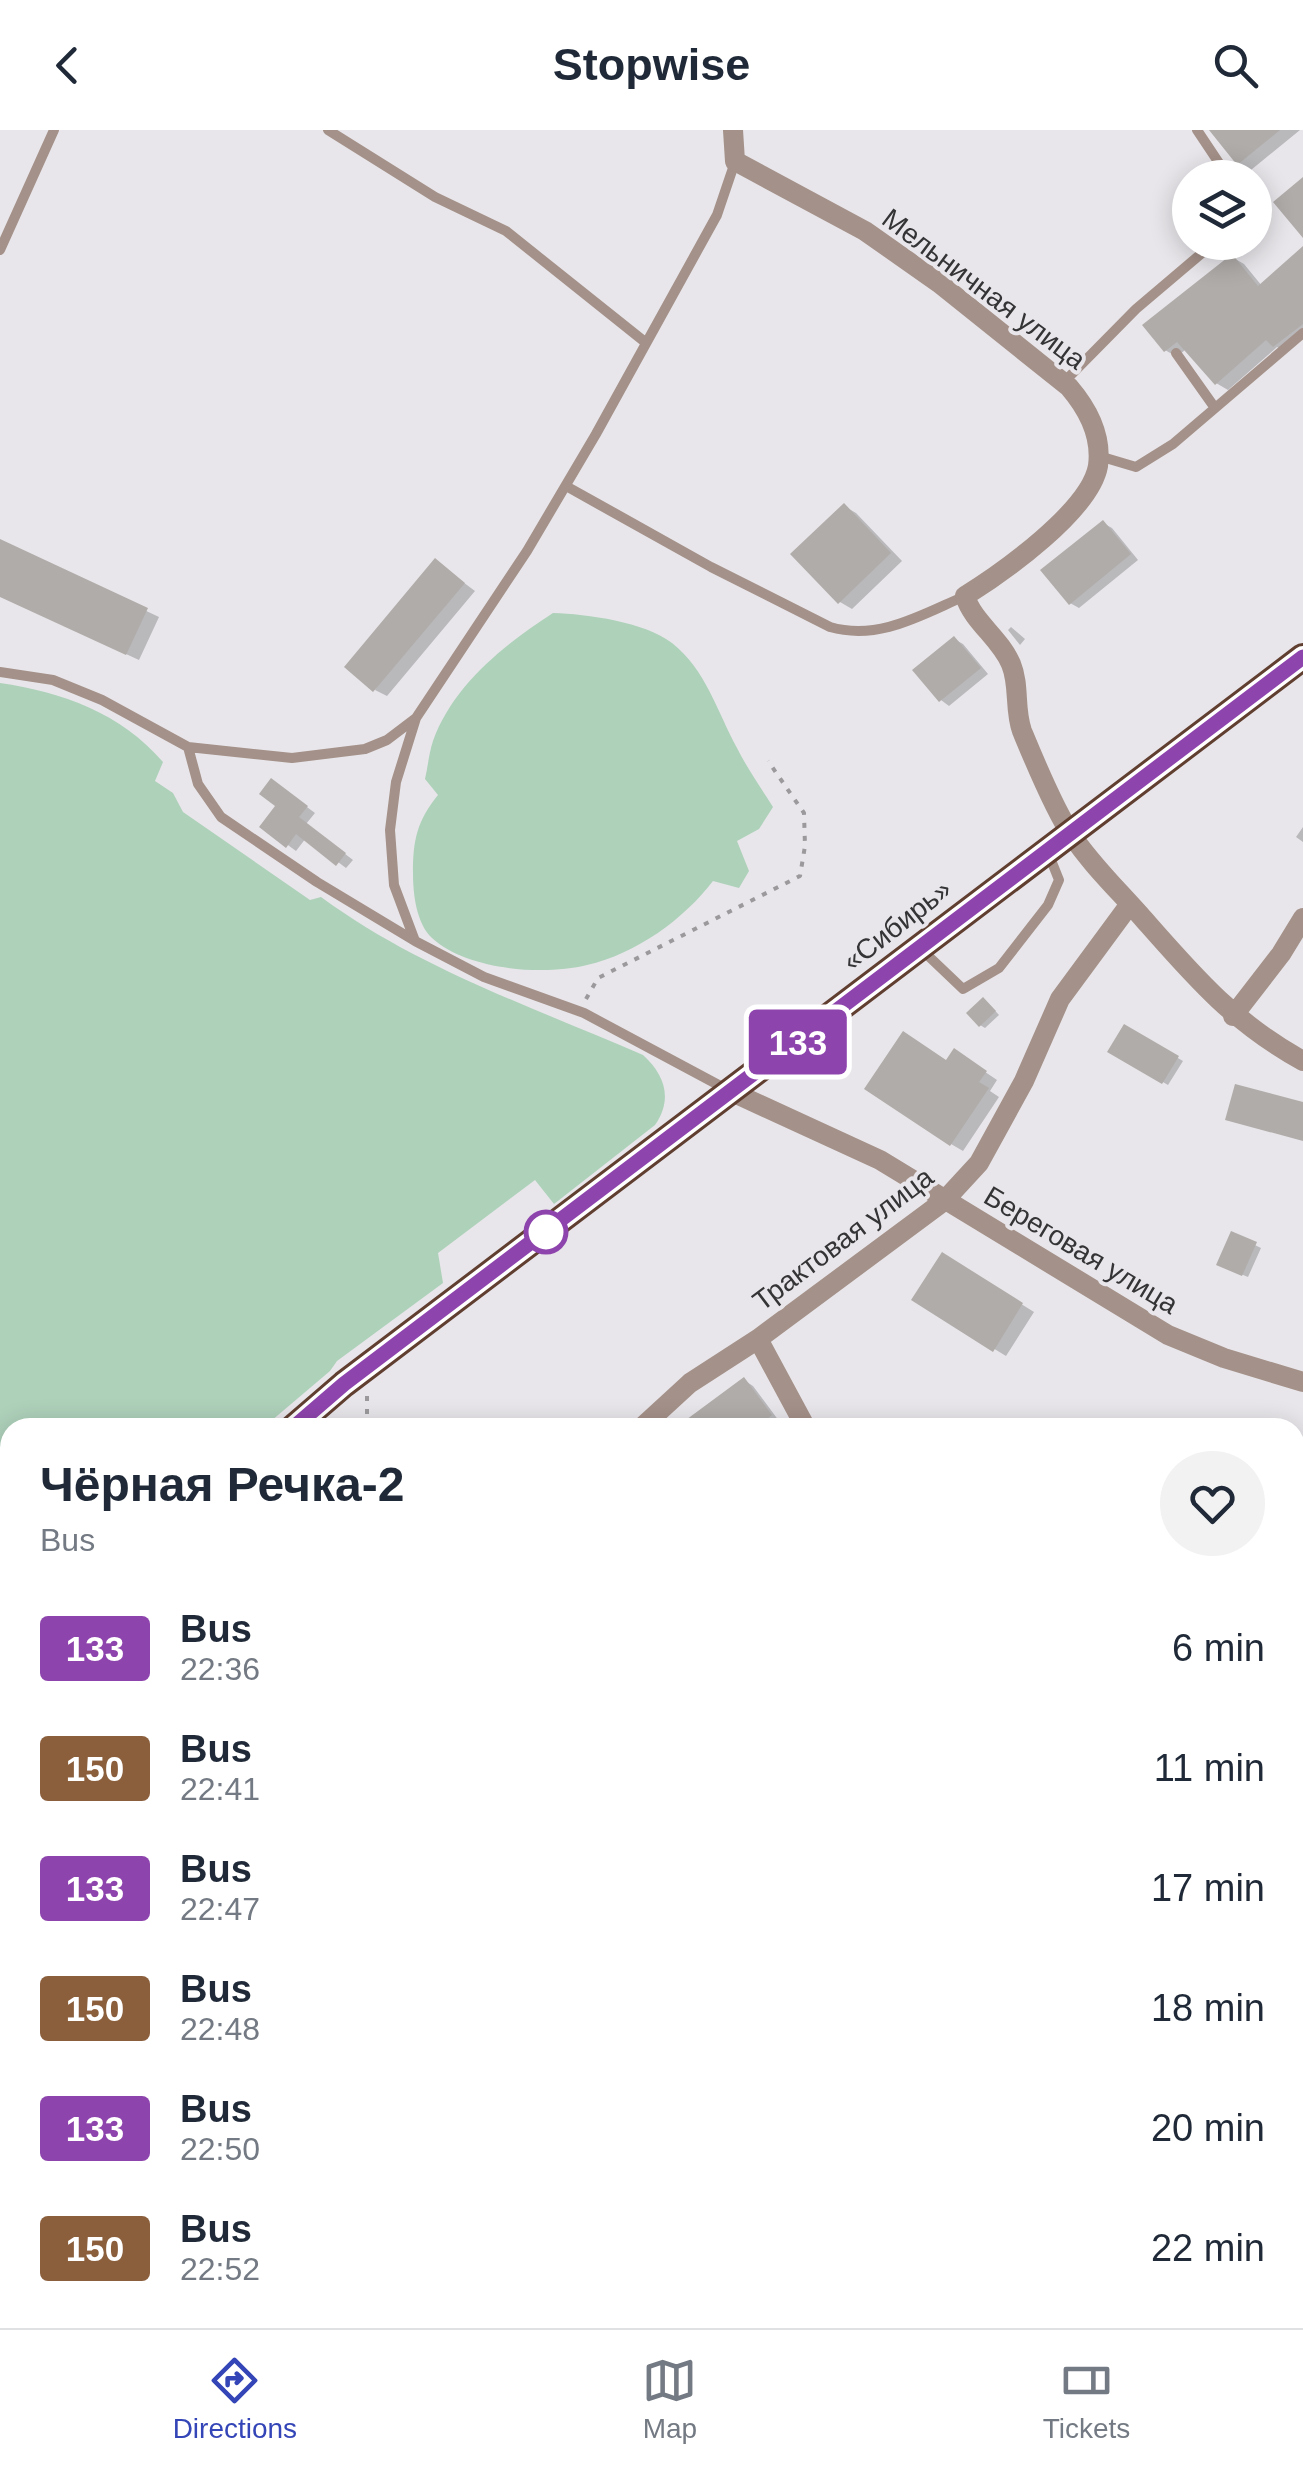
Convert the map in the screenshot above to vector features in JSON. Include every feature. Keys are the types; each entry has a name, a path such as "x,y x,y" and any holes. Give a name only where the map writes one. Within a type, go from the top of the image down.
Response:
{"highway":[{"name":"«Сибирь»","path":"305,1418 344,1384 1303,657"}],"street":[{"path":"733,130 735,161"},
{"name":"Мельничная улица","path":"735,161 865,232 939,283 1063,382 1084,403 1098,455"},
{"path":"1098,455 1090,485 1012,565 965,596 969,610 984,622 1010,661 1023,733 1070,833 1233,1016 1303,1060"},
{"name":"Трактовая улица","path":"652,1418 690,1383 758,1338 944,1201 979,1163 1024,1080 1060,999 1130,904"},
{"path":"1233,1016 1281,954 1303,918"},
{"name":"Береговая улица","path":"732,1092 880,1160 1168,1335 1224,1358 1303,1382"},
{"path":"758,1338 801,1418"}],"lane":[{"path":"0,250 54,130"},
{"path":"328,130 435,198 506,230 645,342"},
{"path":"1198,130 1217,160"},
{"path":"415,941 394,886 390,830 396,782 416,718 477,630 566,486 717,214 735,161"},
{"path":"1063,382 1136,309 1193,260"},
{"path":"1098,455 1136,467 1173,444 1303,332"},
{"path":"1176,353 1214,408"},
{"path":"566,486 711,567 840,630 871,632 898,625 965,596"},
{"path":"0,672 53,680 102,700 188,747 292,758 366,750 416,718"},
{"path":"188,747 198,784 222,817 317,882 484,977 584,1013 732,1092"},
{"path":"920,948 964,989 999,968 1048,905 1058,880 1047,850"}],"path":[{"path":"584,1013 598,978 800,876 805,846 804,813 768,761"}],"green space":[{"path":"553,613 631,625 672,643 702,678 773,807 759,829 737,841 749,871 739,888 713,881 688,909 658,933 605,960 549,970 506,968 447,949 427,932 415,898 414,851 421,822 438,795 425,779 432,746 453,702 482,668"},
{"path":"0,683 68,699 129,730 163,762 155,781 173,793 183,812 310,900 321,897 437,966 643,1055 657,1071 665,1097 655,1125 554,1204 535,1180 438,1253 443,1283 337,1361 275,1418 0,1418"}],"building":[{"path":"1209,130 1280,130 1243,160 1233,160"},
{"path":"1303,177 1303,238 1273,202"},
{"path":"1303,246 1303,324 1273,347 1266,340 1215,385 1177,342 1164,352 1142,325 1224,260 1237,260 1258,286"},
{"path":"844,503 891,553 838,604 790,554"},
{"path":"1103,520 1131,554 1069,605 1040,570"},
{"path":"0,539 148,608 126,655 0,597"},
{"path":"435,558 465,583 373,692 344,667"},
{"path":"954,636 981,668 939,702 912,670"},
{"path":"271,778 308,806 299,817 346,853 336,866 296,834 286,848 259,827 275,806 259,794"},
{"path":"983,997 996,1011 979,1027 966,1013"},
{"path":"1124,1024 1179,1056 1162,1084 1107,1052"},
{"path":"903,1031 946,1060 954,1048 987,1071 979,1082 989,1088 950,1146 864,1089"},
{"path":"1235,1084 1303,1102 1303,1141 1225,1120"},
{"path":"1231,1231 1257,1242 1242,1276 1216,1265"},
{"path":"942,1252 1023,1303 993,1352 911,1300"},
{"path":"744,1377 772,1415 768,1418 689,1418"}],"bus line":[{"name":"133","path":"305,1418 344,1384 1303,657"}]}
